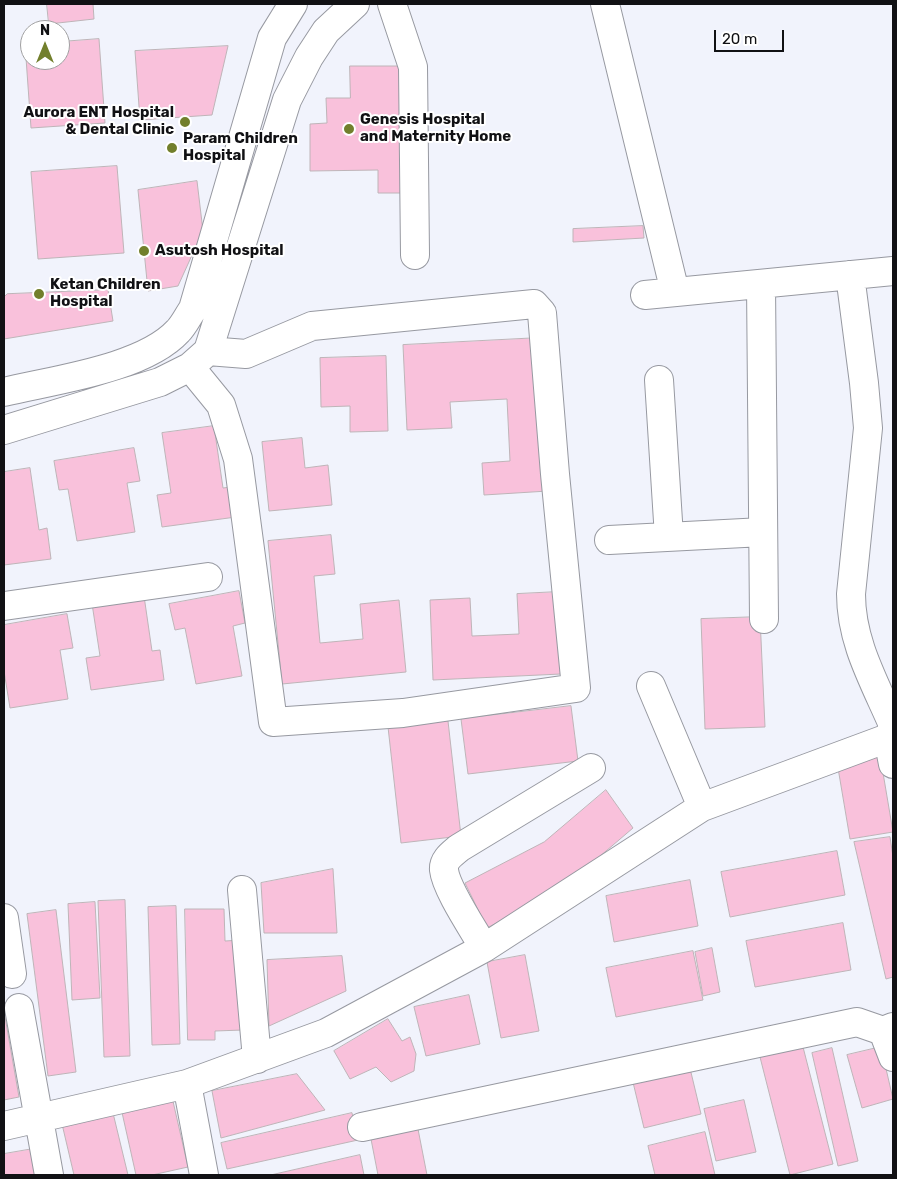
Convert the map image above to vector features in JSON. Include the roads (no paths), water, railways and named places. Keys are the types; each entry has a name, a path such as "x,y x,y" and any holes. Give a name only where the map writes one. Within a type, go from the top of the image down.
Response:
{"street":[{"path":"4,392 126,363 157,348 179,331 193,309 272,38 293,4"},
{"path":"4,430 160,382 199,359 246,354 312,326 534,304 542,313 555,474 576,688 403,713 273,722 238,458 221,406 199,359 287,100 309,57 326,31 355,4"},
{"path":"392,4 413,67 415,256"},
{"path":"605,4 675,292"},
{"path":"645,295 893,271"},
{"path":"4,1126 186,1084 326,1033 484,948 702,807 892,738 858,644 851,616 851,594 868,428 850,275"},
{"path":"761,284 764,619"},
{"path":"659,380 669,537"},
{"path":"609,540 763,532"},
{"path":"4,606 208,577"},
{"path":"651,686 702,807"},
{"path":"484,948 449,884 444,869 448,858 459,848 591,768"},
{"path":"242,890 257,1058"},
{"path":"4,918 12,974"},
{"path":"19,1008 49,1175"},
{"path":"362,1127 857,1022 888,1029 893,1057"},
{"path":"186,1084 204,1175"}],"place":[{"name":"Aurora ENT Hospital & Dental Clinic","path":"185,122"},
{"name":"Genesis Hospital and Maternity Home","path":"349,129"},
{"name":"Param Children Hospital","path":"172,148"},
{"name":"Asutosh Hospital","path":"144,251"},
{"name":"Ketan Children Hospital","path":"39,294"}]}
